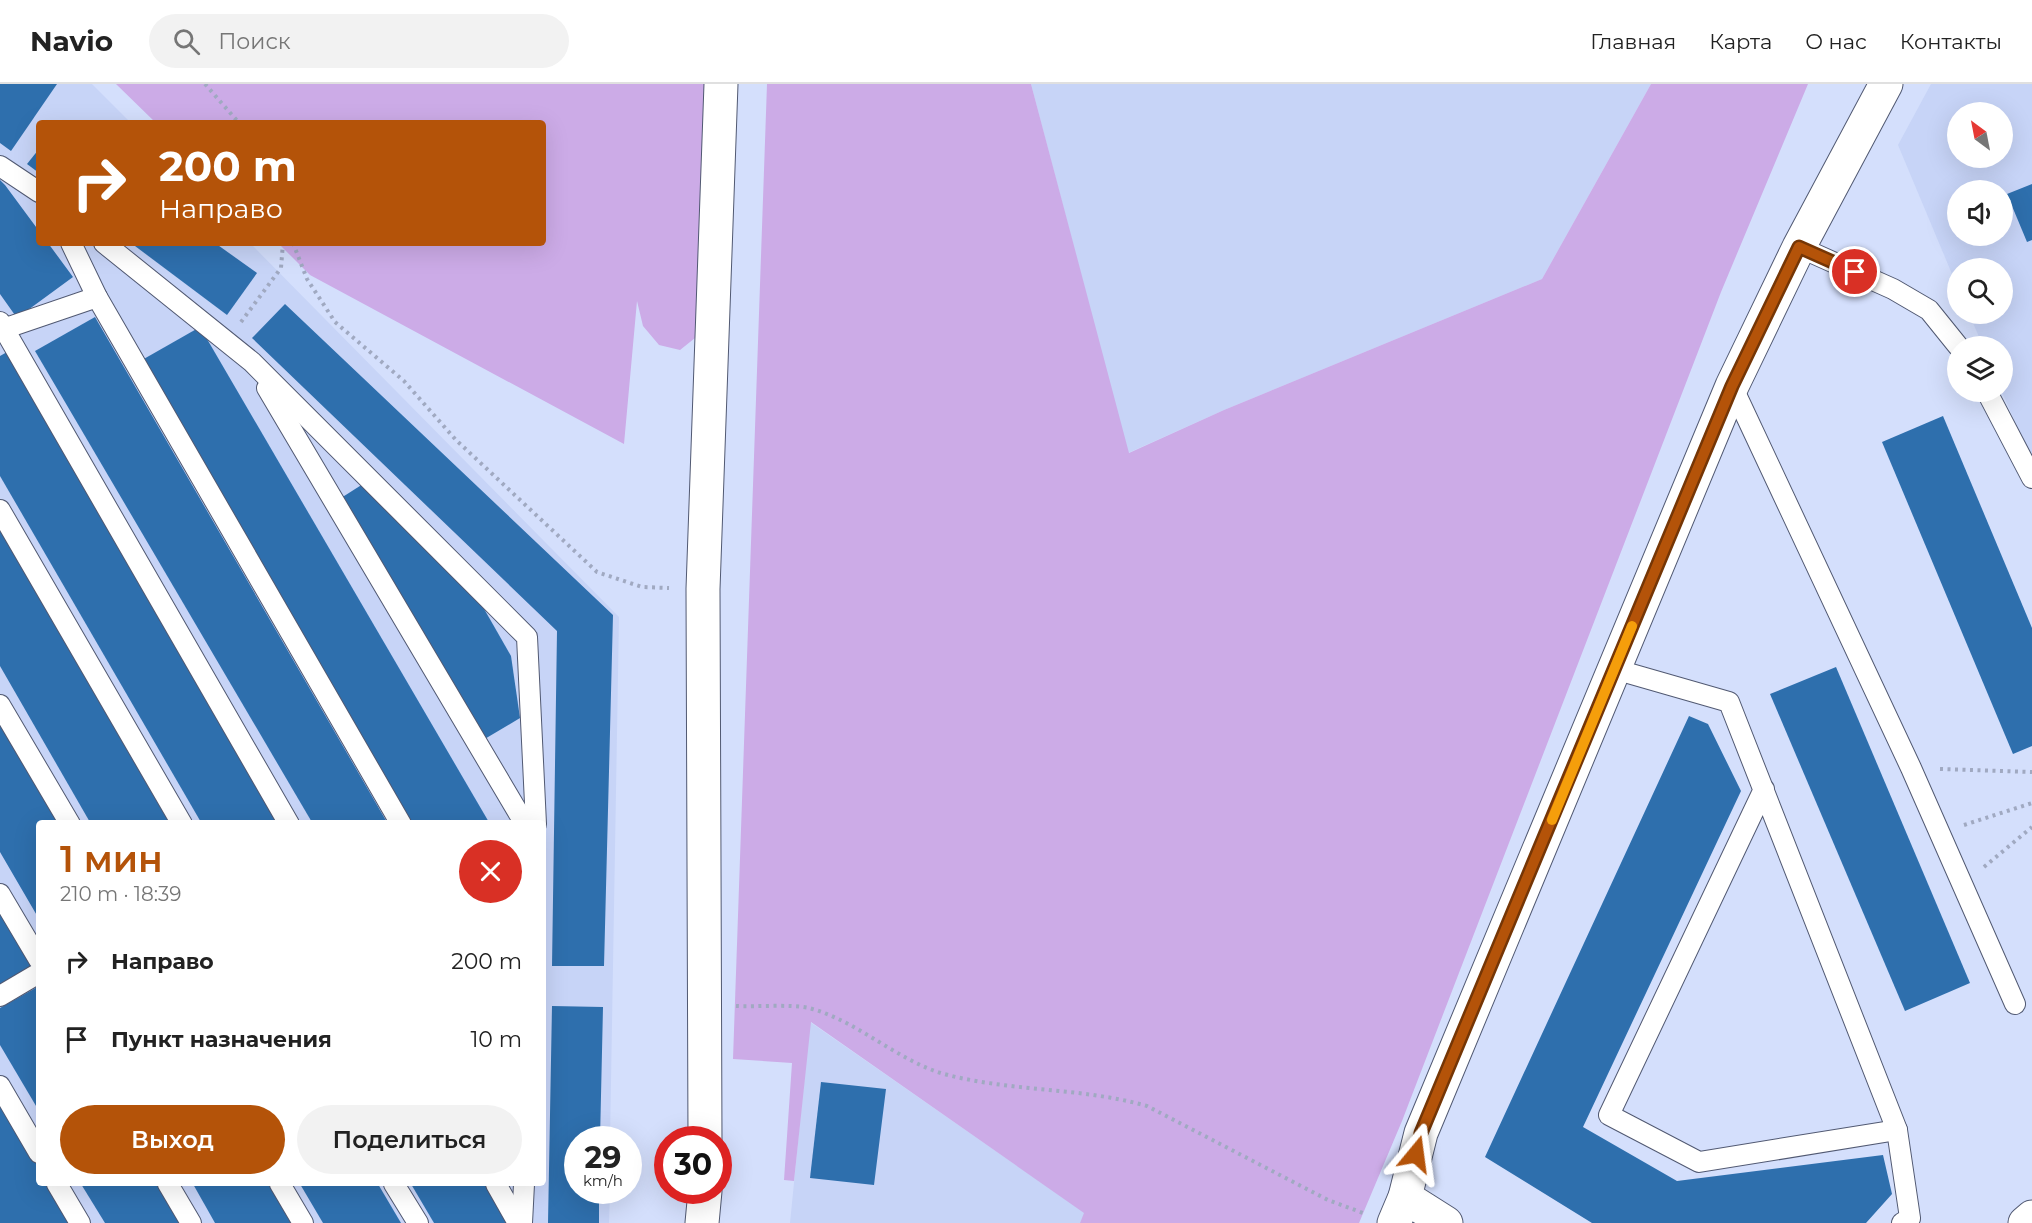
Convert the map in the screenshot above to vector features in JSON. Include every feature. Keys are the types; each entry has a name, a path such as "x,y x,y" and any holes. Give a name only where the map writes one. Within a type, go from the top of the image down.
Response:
{"street":[{"path":"705,1126 703,589 721,84"},
{"path":"1446,1223 1388,1211 1732,386 1799,247 1886,84"},
{"path":"702,1223 704,1204"},
{"path":"2025,1223 2032,1217"}],"lane":[{"path":"0,166 36,190"},
{"path":"72,246 97,297 399,820"},
{"path":"108,246 252,362 526,637 536,820"},
{"path":"1799,247 1893,289 1929,310 1950,336"},
{"path":"97,297 1,327 287,820"},
{"path":"252,362 523,820"},
{"path":"1732,386 1911,768 2014,1004"},
{"path":"1992,402 2032,478"},
{"path":"0,510 180,820"},
{"path":"1614,669 1729,702 1897,1130 1910,1218 1902,1223"},
{"path":"0,705 68,820"},
{"path":"1764,789 1610,1115 1699,1162 1897,1130"},
{"path":"0,894 36,955"},
{"path":"0,996 36,975"},
{"path":"0,1086 36,1148"},
{"path":"58,1186 80,1223"},
{"path":"169,1186 191,1223"},
{"path":"281,1186 303,1223"},
{"path":"395,1186 418,1223"},
{"path":"497,1186 520,1223"},
{"path":"520,1223 524,1186"}],"path":[{"path":"205,84 236,120"},
{"path":"226,341 282,268 283,246"},
{"path":"294,246 307,279 335,322 404,381 456,440 597,572 642,587 703,589"},
{"path":"1911,768 2032,772"},
{"path":"1940,833 2032,803"},
{"path":"1962,885 2032,827"},
{"path":"705,1006 806,1008 829,1015 914,1061 942,1073 1002,1086 1117,1098 1147,1106 1328,1200 1388,1211"}],"shaded area":[{"path":"0,84 92,84 128,120 36,120 36,246 253,246 619,617 610,1126 564,1126 564,1204 610,1204 609,1223 0,1223"},
{"path":"116,84 710,84 705,314 695,338 680,350 659,345 643,326 637,301 624,444 310,275 281,246 546,246 546,120 153,120"},
{"path":"767,84 1031,84 1129,453 1224,410 1542,279 1651,84 1808,84 1721,292 1402,1121 1359,1223 1080,1223 1084,1213 811,1022 794,1181 784,1180 792,1063 733,1059"},
{"path":"1031,84 1651,84 1542,279 1224,410 1128,453"},
{"path":"1931,84 2032,84 2032,452 2029,454 2006,402 2013,402 2013,336 1979,336 1973,324 2013,324 2013,258 1947,258 1947,262 1898,145"},
{"path":"810,1022 1085,1213 1080,1223 790,1223"}],"building":[{"path":"0,84 57,84 11,151 0,143"},
{"path":"36,153 36,171 27,164"},
{"path":"0,180 36,227 36,246 50,246 73,277 17,318 0,294"},
{"path":"2032,184 2032,240 2027,242 2013,208 2013,192"},
{"path":"135,246 219,246 257,273 227,315"},
{"path":"285,304 613,615 604,966 552,966 557,631 252,338"},
{"path":"95,317 386,820 311,820 35,351"},
{"path":"200,327 488,820 409,820 142,360"},
{"path":"7,352 279,820 200,820 0,476 0,356"},
{"path":"1943,416 2032,628 2032,746 2013,754 1882,442"},
{"path":"363,484 483,607 511,656 520,718 483,740 341,498"},
{"path":"0,530 168,820 89,820 0,666"},
{"path":"1836,667 1970,983 1905,1011 1770,694"},
{"path":"0,716 60,820 36,820 36,914 0,852"},
{"path":"1689,716 1708,724 1741,791 1583,1127 1677,1181 1883,1155 1892,1194 1866,1223 1592,1223 1485,1157"},
{"path":"0,910 33,968 0,987"},
{"path":"36,988 36,1106 0,1045 0,1008"},
{"path":"552,1006 603,1007 600,1126 564,1126 564,1204 599,1204 599,1223 548,1223"},
{"path":"821,1082 886,1089 874,1185 810,1178"},
{"path":"0,1096 36,1158 36,1186 52,1186 74,1223 0,1223"},
{"path":"82,1186 160,1186 182,1223 105,1223"},
{"path":"194,1186 270,1186 291,1223 215,1223"},
{"path":"301,1186 379,1186 401,1223 323,1223"},
{"path":"412,1186 491,1186 513,1223 434,1223"}],"slow traffic":[{"path":"1552,820 1632,626"}],"route":[{"path":"1416,1154 1421,1133 1732,386 1799,247 1855,272"}]}
